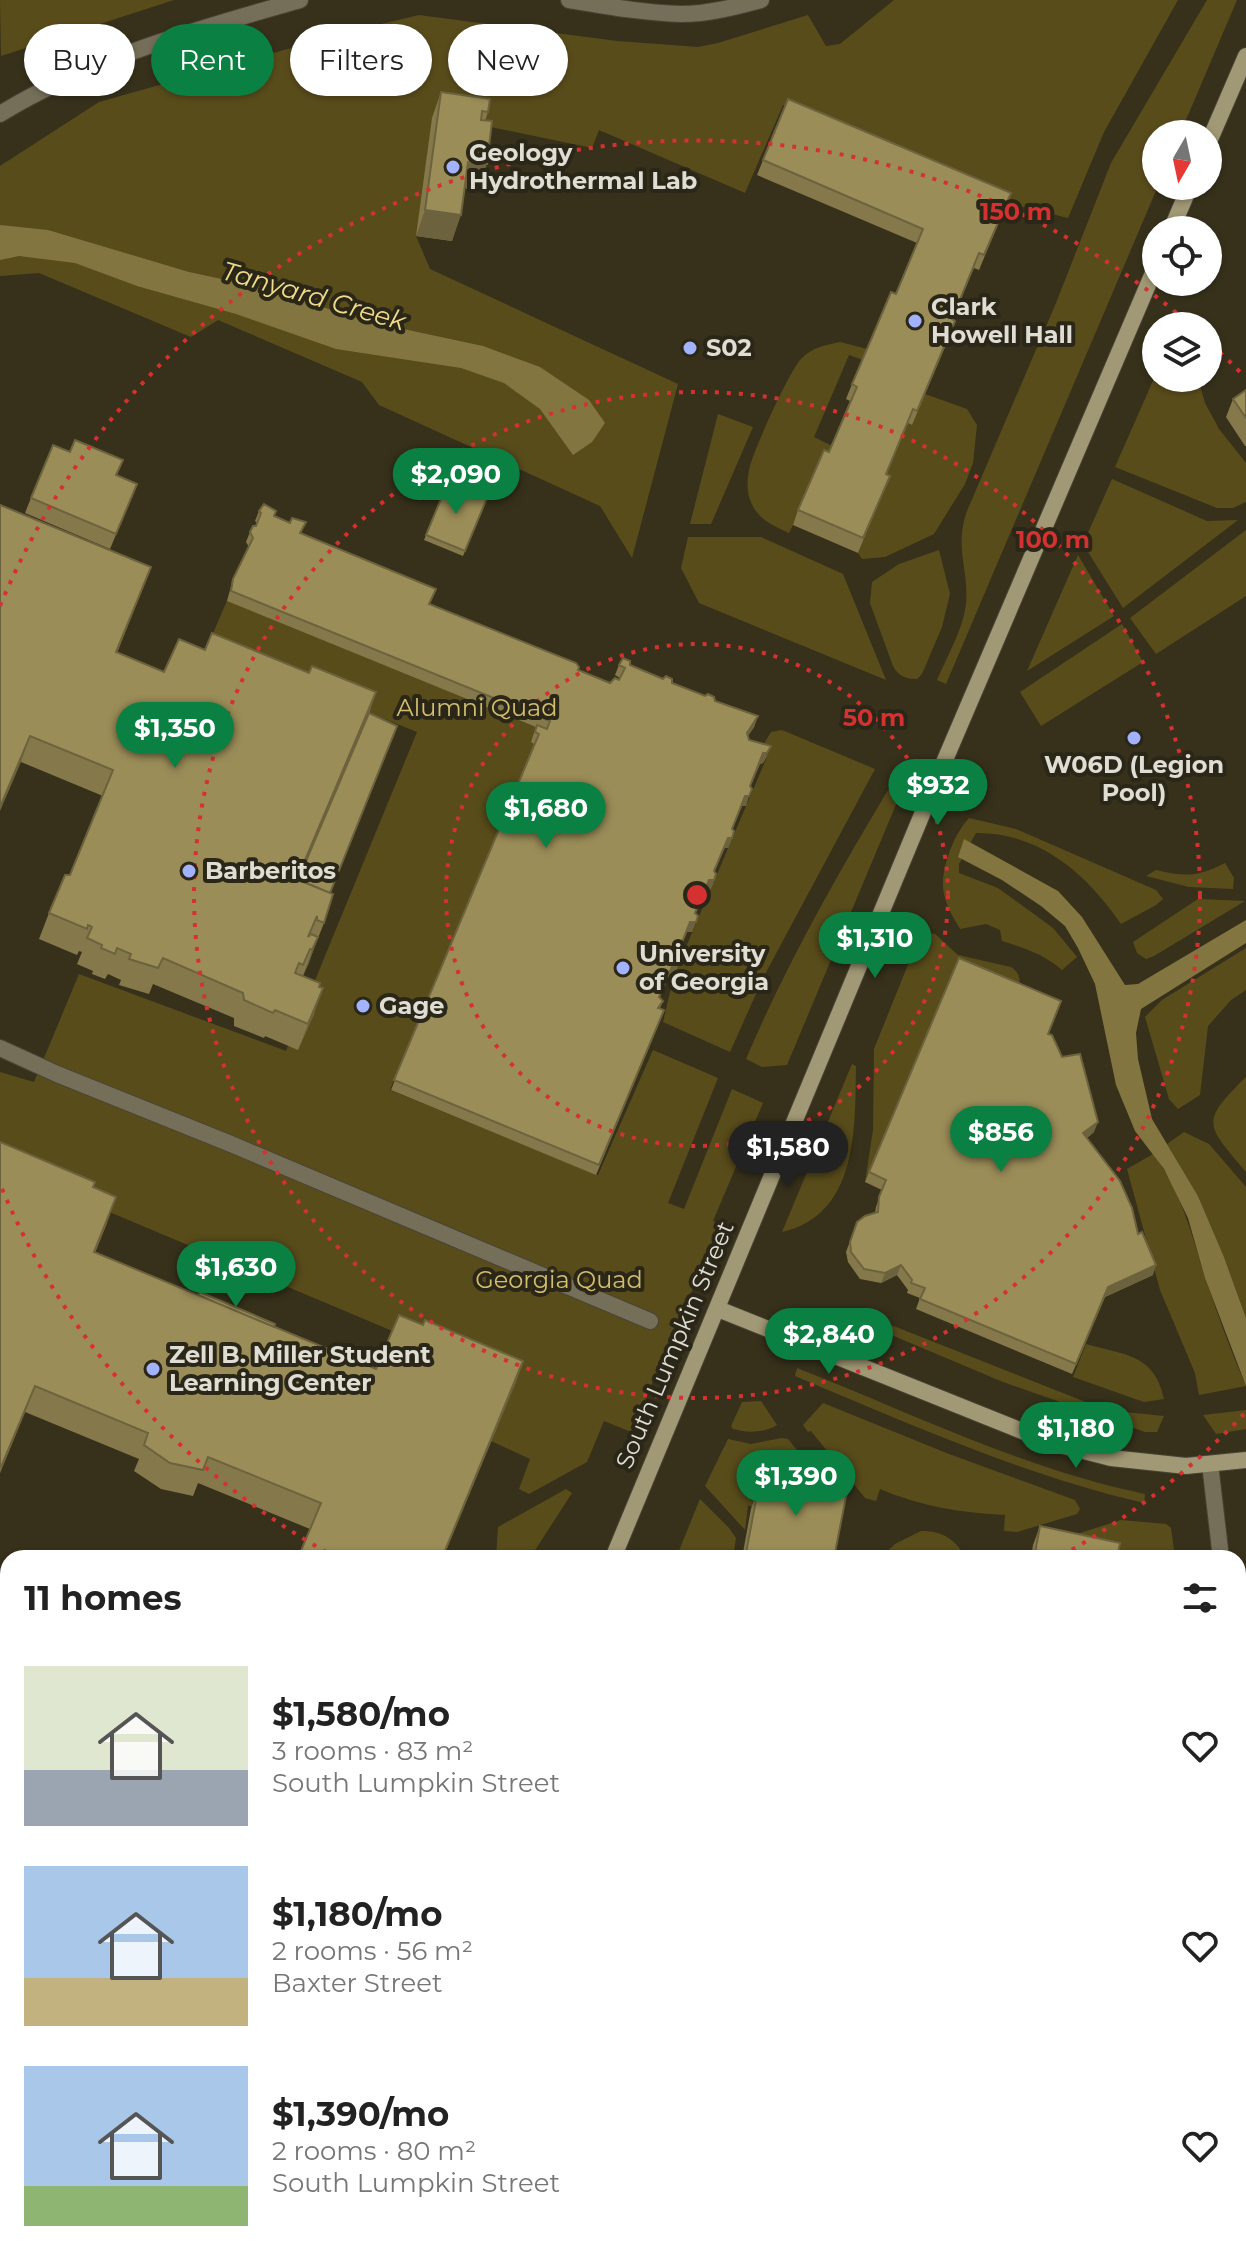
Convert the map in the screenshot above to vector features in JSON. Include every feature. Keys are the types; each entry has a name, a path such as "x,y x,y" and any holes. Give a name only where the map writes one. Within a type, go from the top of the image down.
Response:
{"main road":[{"path":"1218,120 1246,56"},
{"name":"South Lumpkin Street","path":"616,1550 933,788 1143,296"},
{"path":"718,1309 1052,1443 1111,1458 1186,1466 1246,1460"}],"street":[{"path":"0,114 30,95 112,59 300,0"},
{"path":"569,0 684,14 728,9 761,0"},
{"path":"0,1048 650,1321"},
{"path":"1210,1464 1220,1550"}],"shaded area":[{"name":"University of Georgia","path":"0,0 1246,0 1246,1550 0,1550"},
{"path":"0,225 48,230 189,272 263,288 366,321 483,346 540,367 589,400 605,423 592,442 573,455 540,409 504,383 461,368 336,349 236,314 137,286 75,263 19,256 0,260"},
{"path":"964,839 1058,891 1082,917 1125,985 1138,984 1246,920 1246,943 1141,1009 1136,1033 1138,1059 1152,1119 1198,1196 1246,1318 1246,1386 1205,1278 1188,1218 1164,1169 1135,1131 1116,1085 1095,984 1078,948 1065,926 1041,906 1002,880 958,857"}],"green space":[{"path":"0,0 174,0 100,24 24,24 24,49 1,56"},
{"path":"894,0 1178,0 1104,132 1068,218 1019,206 783,105 745,193 599,130 592,148 481,125 416,236 430,269 678,384 632,558 600,506 379,405 362,382 218,320 191,337 39,273 0,276 0,166 99,102 120,96 135,96 135,92 151,87 151,96 274,96 274,53 290,48 290,96 432,96 432,24 381,24 419,15 488,24 448,24 448,96 568,96 568,35 698,47 808,15 826,46 840,44"},
{"path":"1207,0 1237,0 1186,120 1142,120 1142,200 1152,200 1145,216 1142,216 1142,224 946,684 937,680 958,633 966,604 962,536 967,511 1056,303 1111,163"},
{"path":"840,342 867,349 863,360 849,355 814,437 832,446 789,533 767,521 754,508 748,489 750,466 773,410 801,359 814,350"},
{"path":"1148,392 1202,392 1219,429 1246,463 1246,502 1233,508 1217,508 1115,467"},
{"path":"925,394 967,409 977,425 973,463 965,484 934,534 885,557 862,559 858,553 884,491 880,488 908,423 911,425"},
{"path":"718,414 753,427 711,524 690,524"},
{"path":"1112,479 1207,521 1238,520 1123,608 1083,544"},
{"path":"1246,530 1246,596 1156,654 1130,618"},
{"path":"688,537 761,537 843,574 886,680 699,603 681,568"},
{"path":"253,541 564,673 390,1090 598,1175 653,1050 718,1078 668,1203 684,1209 732,1089 763,1103 713,1221 721,1224 631,1432 604,1421 587,1462 529,1494 519,1489 530,1459 491,1441 421,1343 0,1166 0,1072 34,1082 79,974 286,1051 417,732 207,647"},
{"path":"939,550 950,594 942,627 922,674 917,679 909,678 900,675 893,666 870,603 872,582 899,564"},
{"path":"1078,555 1114,616 1027,671"},
{"path":"1122,624 1143,662 1041,726 1020,692"},
{"path":"782,730 875,769 764,976 730,1052 663,1022 674,975 767,757 759,752 771,732"},
{"path":"888,790 900,795 787,1065 762,1067 746,1059 761,1024 812,922"},
{"path":"969,818 1016,829 1156,890 1163,899 1121,924 1093,889 1059,859 1020,840 976,833 959,864 959,873 998,888 1053,928 1077,957 1062,970 1041,956 1002,941 1000,930 986,924 960,929 946,901 943,882 951,848"},
{"path":"1225,863 1234,878 1233,889 1189,887 1146,876 1156,870 1184,875 1199,873"},
{"path":"1198,899 1245,901 1154,956 1146,959 1137,953 1133,942"},
{"path":"928,933 935,934 958,955 1011,967 1016,971 1020,988 955,969 865,1182 873,1130 874,1049 909,962 921,937"},
{"path":"1246,948 1246,990 1231,1000 1208,1026 1200,1095 1178,1109 1169,1099 1145,1017 1162,1000"},
{"path":"852,1064 856,1066 855,1116 847,1166 839,1188 825,1208 807,1223 782,1232"},
{"path":"1246,1077 1246,1172 1216,1133 1213,1124 1221,1104"},
{"path":"1184,1132 1209,1144 1246,1187 1246,1318 1198,1196 1167,1144"},
{"path":"1153,1154 1179,1199 1246,1386 1199,1395 1195,1373 1160,1290 1127,1169"},
{"path":"863,1323 886,1323 1106,1410 1164,1416 1157,1432 1145,1432 1003,1382"},
{"path":"1086,1344 1125,1354 1145,1365 1160,1384 1164,1399 1144,1402 1073,1377"},
{"path":"797,1368 1012,1455 1145,1494 1144,1503 1055,1478 967,1447 795,1376"},
{"path":"761,1401 777,1425 755,1432 733,1429 731,1426 742,1402"},
{"path":"823,1403 1075,1500 1080,1509 1077,1514 1017,1532 1004,1531 1005,1515 941,1508 880,1489 876,1501 865,1498 803,1425"},
{"path":"1246,1410 1246,1429 1216,1434 1203,1415"},
{"path":"728,1439 751,1444 788,1439 841,1505 757,1510 748,1505 745,1530 705,1486"},
{"path":"566,1489 572,1493 535,1550 497,1550 498,1527"},
{"path":"700,1499 736,1538 734,1550 679,1550"},
{"path":"1121,1520 1166,1524 1171,1528 1174,1550 1058,1550 1039,1546"},
{"path":"921,1531 948,1537 960,1550 889,1550"}],"building":[{"name":"Geology Hydrothermal Lab","path":"441,92 448,93 448,96 490,99 488,112 482,111 481,120 492,121 487,164 468,162 461,215 425,210"},
{"name":"Clark Howell Hall","path":"788,99 1011,193 984,255 979,253 952,319 955,321 917,411 913,409 886,474 890,476 863,538 798,510 824,450 829,452 857,387 852,384 891,292 896,294 923,229 763,160"},
{"path":"1246,390 1246,418 1233,399"},
{"path":"75,440 123,460 116,475 137,484 116,534 31,498 53,445 70,452"},
{"path":"448,482 487,498 465,551 426,535"},
{"path":"264,504 276,511 274,516 290,523 292,518 306,522 300,533 436,589 429,604 576,663 578,670 610,683 615,678 619,680 625,668 619,665 623,658 630,661 630,665 663,679 666,676 672,679 672,683 705,696 708,694 715,701 758,716 747,733 749,740 771,746 767,753 763,753 750,786 752,789 749,796 745,796 732,829 732,838 728,838 714,871 714,880 709,880 695,913 698,916 696,922 690,922 677,955 681,958 678,965 673,964 659,997 663,1001 658,1008 664,1010 599,1165 394,1080 539,734 535,732 537,725 547,729 550,721 231,591 233,579 253,538 250,532 256,526"},
{"path":"0,505 151,567 116,652 164,672 179,639 205,650 212,633 309,673 312,666 376,692 297,879 333,894 324,923 317,920 317,916 308,937 311,934 318,937 312,950 303,965 299,963 295,973 320,983 319,987 323,988 308,1024 244,1000 243,993 163,958 158,968 129,959 131,954 117,948 115,954 101,948 102,945 87,938 92,927 88,925 87,929 49,913 65,875 70,875 113,770 30,736 0,807"},
{"path":"369,713 397,726 330,893 298,880"},
{"path":"959,958 1061,1001 1048,1034 1052,1035 1062,1057 1080,1054 1098,1122 1083,1133 1120,1181 1132,1208 1138,1234 1142,1232 1156,1265 1108,1287 1076,1364 920,1299 925,1288 911,1283 901,1265 885,1273 864,1269 851,1252 850,1242 857,1222 878,1212 879,1197 886,1180 869,1172"},
{"name":"Zell B. Miller Student Learning Center","path":"0,1142 95,1182 93,1187 116,1197 94,1252 376,1369 399,1315 423,1325 425,1320 523,1361 445,1550 301,1550 321,1503 208,1457 203,1470 170,1463 144,1445 148,1433 35,1386 0,1466"},
{"path":"200,1292 275,1324 274,1327 198,1295"},
{"path":"769,1470 848,1486 836,1550 747,1550 758,1490 764,1491"},
{"path":"1040,1526 1120,1543 1119,1550 1036,1550"}],"place":[{"name":"Geology Hydrothermal Lab","path":"453,167"},
{"name":"Clark Howell Hall","path":"915,321"},
{"name":"S02","path":"690,348"},
{"name":"W06D (Legion Pool)","path":"1134,738"},
{"name":"Barberitos","path":"189,871"},
{"name":"University of Georgia","path":"623,968"},
{"name":"Gage","path":"363,1006"},
{"name":"Zell B. Miller Student Learning Center","path":"153,1369"}],"water label":[{"name":"Tanyard Creek","path":"314,296"}],"park label":[{"name":"Alumni Quad","path":"477,708"},
{"name":"Georgia Quad","path":"559,1280"}]}
